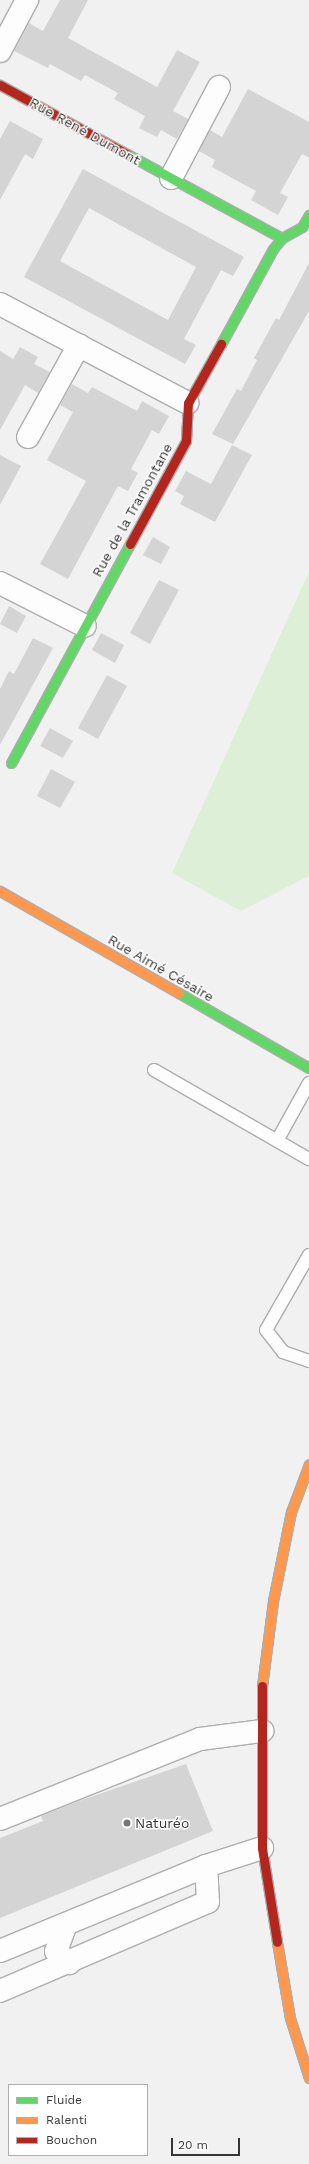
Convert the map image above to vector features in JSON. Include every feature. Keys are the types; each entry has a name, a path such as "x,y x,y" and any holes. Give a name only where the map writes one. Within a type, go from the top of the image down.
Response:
{"street":[{"path":"0,51 27,0"},
{"name":"Rue René Dumont","path":"0,85 282,238"},
{"path":"171,178 219,87"},
{"name":"Rue de la Tramontane","path":"11,763 186,441 188,403 273,249 282,238 302,227 309,215"},
{"path":"0,304 188,403"},
{"path":"28,437 79,345"},
{"path":"0,583 85,626"},
{"name":"Rue Aimé Césaire","path":"0,891 309,1068"},
{"path":"309,1464 291,1512 273,1600 262,1688 262,1848 290,2018 309,2078"},
{"path":"0,1819 200,1739 262,1730"},
{"path":"0,1951 206,1866 262,1848"},
{"path":"0,1991 69,1963 208,1902 206,1866"},
{"path":"66,1924 56,1951 69,1963"}],"lane":[{"path":"154,1070 278,1139 309,1159"},
{"path":"278,1139 309,1083"},
{"path":"309,1255 266,1330 283,1352 309,1361"}],"green space":[{"path":"309,572 309,876 241,911 172,873"}],"building":[{"path":"60,0 88,0 68,38 157,87 177,50 200,62 173,111 188,119 177,139 161,130 157,137 139,128 145,116 114,99 118,93 85,75 81,81 50,64 48,68 14,51 29,23 43,31"},
{"path":"248,89 309,122 309,158 302,154 280,193 288,197 278,215 251,200 256,191 212,167 215,160 199,151 210,130 222,137"},
{"path":"10,121 43,139 33,159 25,154 0,200 0,139"},
{"path":"83,169 244,257 233,276 221,270 184,339 196,345 185,364 24,277","holes":["89,208 196,267 168,320 60,261"]},
{"path":"309,263 309,311 233,444 212,434 237,389 241,391 257,360 254,358 276,318 279,320"},
{"path":"20,347 38,357 34,364 50,372 38,393 25,385 0,430 0,351 13,359"},
{"path":"72,384 88,393 92,387 137,411 142,401 169,416 159,434 152,430 131,469 138,473 128,491 118,486 68,579 40,564 86,481 47,460 73,412 60,405"},
{"path":"232,445 252,455 215,522 180,504 184,496 175,491 186,471 211,484"},
{"path":"0,455 21,466 0,505"},
{"path":"153,537 170,547 161,564 143,555"},
{"path":"159,580 179,590 150,644 130,633"},
{"path":"9,606 26,616 17,633 0,624"},
{"path":"101,633 124,645 115,663 92,650"},
{"path":"33,638 53,648 0,745 0,689 9,671 14,674"},
{"path":"107,675 127,686 98,739 78,728"},
{"path":"50,728 73,741 63,758 40,746"},
{"path":"51,769 75,782 60,808 37,796"},
{"name":"Naturéo","path":"186,1764 213,1831 0,1918 0,1838 43,1821 41,1816 79,1801"}],"traffic: fast":[{"path":"127,154 282,238"},
{"path":"221,344 273,249 282,238 302,227 309,215"},
{"path":"11,763 130,544"},
{"path":"179,993 309,1068"}],"traffic: slow":[{"path":"0,891 179,993"},
{"path":"262,1686 273,1601 291,1512 309,1464"},
{"path":"277,1942 290,2018 309,2078"}],"traffic: jam":[{"path":"0,85 127,154"},
{"path":"130,544 186,441 188,403 221,344"},
{"path":"262,1686 262,1848 277,1942"}],"place":[{"name":"Naturéo","path":"127,1823"}]}
